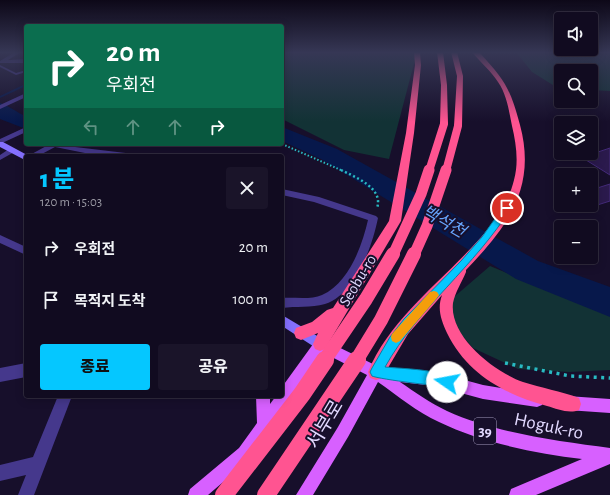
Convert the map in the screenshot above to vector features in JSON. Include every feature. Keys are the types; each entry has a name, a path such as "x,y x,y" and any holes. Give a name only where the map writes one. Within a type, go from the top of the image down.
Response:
{"highway":[{"path":"320,344 395,221 406,158 417,75"},
{"name":"Seobu-ro","path":"266,495 314,426 386,312 415,254 438,201 452,155 451,125 443,75"},
{"name":"Seobu-ro","path":"224,495 302,394 366,299 396,249 451,125 460,75"},
{"path":"376,372 394,341 407,323 464,264 485,239 512,199 519,180 521,156 515,122 503,84 495,75"},
{"path":"464,264 447,300 448,321 461,345 485,370 506,383 532,395 573,404"},
{"path":"301,333 317,327 326,321 350,293"}],"main road":[{"name":"Hoguk-ro","path":"320,344 376,372 417,402 444,417 484,431 542,446 608,457"},
{"path":"196,495 245,453 264,428 320,344"},
{"name":"Hoguk-ro","path":"376,372 435,378 483,392 535,400 610,406"},
{"name":"서부로","path":"304,495 343,432 376,372"},
{"path":"263,398 264,428"},
{"path":"218,495 238,470 245,453"},
{"name":"39","path":"517,495 608,457"}],"street":[{"path":"0,107 24,97"},
{"path":"24,129 0,143 12,151 24,156"},
{"path":"36,154 52,146"},
{"path":"59,146 90,152 112,154"},
{"path":"0,158 12,151"},
{"path":"284,192 316,199 373,218 370,235 341,289 325,299 311,302 284,303"},
{"path":"0,239 24,250"},
{"name":"Hoguk-ro","path":"284,321 320,344"},
{"path":"0,376 24,370"},
{"path":"26,495 64,398"},
{"path":"0,473 38,464"}],"path":[{"path":"284,145 321,160 361,181 376,193 379,204 373,218"},
{"path":"503,362 544,372 587,379 610,378"}],"green space":[{"path":"284,75 411,75 389,159 344,150 284,120"},
{"path":"537,75 554,75 554,86"},
{"path":"598,75 610,75 610,91 598,90"},
{"path":"490,266 610,316 610,370 569,372 518,369 473,348 448,319 454,297"}],"building":[{"path":"610,148 610,175 586,160 598,160 598,152"},
{"path":"610,184 610,201 598,205 598,188"}],"waterway":[{"path":"0,97 24,86"},
{"name":"백석천","path":"0,109 10,117 24,122"},
{"name":"백석천","path":"284,134 329,154 527,270 610,302"}],"slow traffic":[{"path":"396,337 407,323 434,295"}],"route":[{"path":"447,382 435,378 376,372 394,341 407,323 464,264 485,239 507,208"}]}
